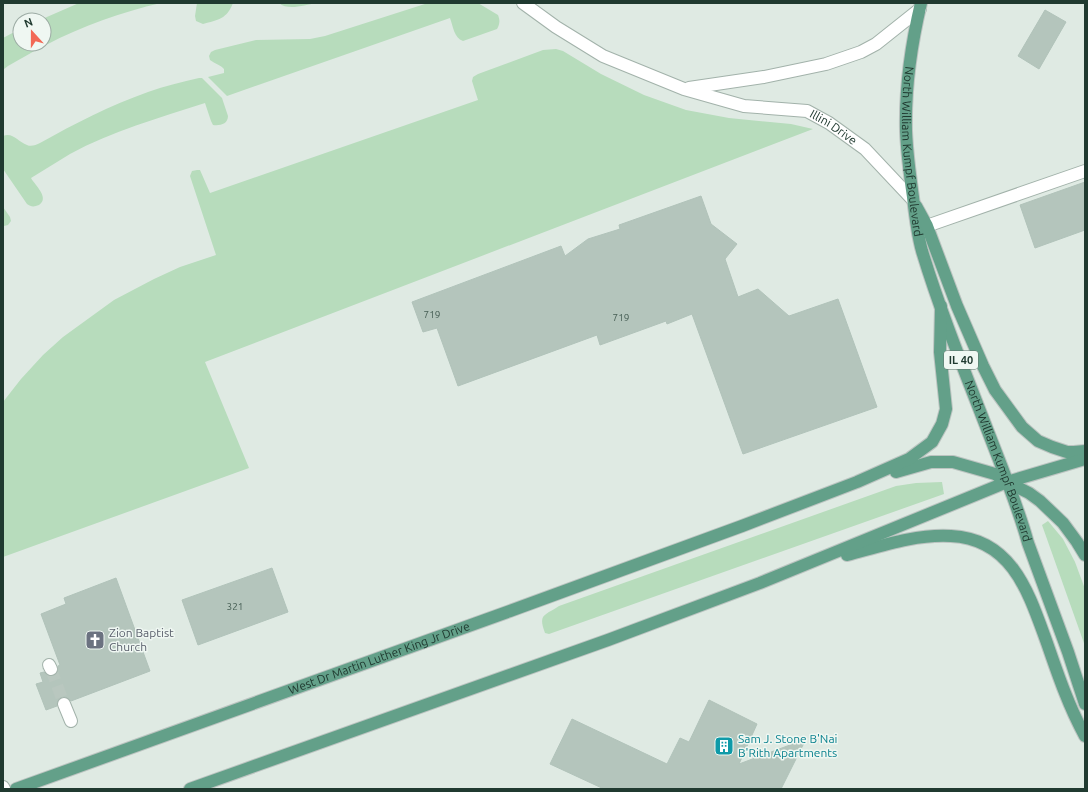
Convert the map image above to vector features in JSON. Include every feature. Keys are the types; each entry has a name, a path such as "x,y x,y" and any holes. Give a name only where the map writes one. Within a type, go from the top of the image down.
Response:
{"main road":[{"name":"North William Kumpf Boulevard","path":"920,6 912,46 906,106 906,132 908,167 913,200 922,228 922,250 940,306 1007,482 1085,704"},
{"path":"922,228 995,390 1022,427 1038,441 1052,448 1067,452 1085,451"},
{"path":"742,526 885,470 909,459 932,442 942,424 946,409 940,352 940,306"},
{"path":"190,789 608,640 760,583 1007,482 1085,459"},
{"path":"742,526 899,471 930,462 954,462 995,474 1007,482 1029,492 1051,511 1062,523 1085,555"},
{"name":"West Dr Martin Luther King Jr Drive","path":"16,789 742,526"},
{"path":"760,583 841,556 912,538 957,536 972,539 986,545 1003,557 1015,571 1026,589 1068,700 1085,736"}],"street":[{"name":"Illini Drive","path":"523,3 556,27 604,56 684,89 744,106 807,111 829,123 865,149 913,200"},
{"path":"684,89 764,77 826,64 862,52 876,44 920,6"},
{"path":"922,228 1085,171"},
{"path":"64,704 71,721"}],"green space":[{"path":"79,3 161,3 117,15 52,42 52,15"},
{"path":"197,3 233,3 225,16 218,20 203,24 196,21 195,16"},
{"path":"279,3 316,3 287,7"},
{"path":"428,3 478,3 498,15 499,25 497,29 463,41 456,35 450,18 227,96 208,77 224,73 223,68 210,60 209,56 211,52 215,50 256,40 310,39 325,36"},
{"path":"12,33 12,52 32,52 8,66 4,69 3,73 3,38"},
{"path":"556,49 563,51 601,74 644,95 686,110 729,118 791,124 813,129 205,362 249,468 3,557 3,402 43,355 63,337 114,300 180,267 216,255 190,176 192,171 200,170 210,193 478,100 472,81 473,77 543,50"},
{"path":"202,78 222,98 228,116 225,123 213,125 205,103 102,138 70,154 31,178 41,192 43,199 39,205 36,206 27,204 3,169 3,136 10,135 24,144 30,146 35,145 79,122 134,97 174,84"},
{"path":"3,207 11,221 8,225 4,226 3,225"},
{"path":"942,482 944,494 549,634 545,633 542,619 546,614 559,606 896,486 916,483"},
{"path":"1048,521 1063,539 1075,562 1085,589 1085,646 1042,525"}],"building":[{"path":"1045,10 1066,22 1039,69 1018,56"},
{"path":"1085,182 1085,230 1035,248 1020,205"},
{"path":"701,196 711,224 737,244 725,259 738,297 758,289 789,316 838,299 877,407 743,454 692,314 667,324 666,321 600,345 597,335 458,386 437,328 423,332 412,302 561,246 565,256 588,239 620,229 619,225"},
{"path":"272,568 288,612 198,645 182,600"},
{"name":"Zion Baptist Church","path":"116,578 150,671 71,701 68,698 62,697 58,700 57,706 46,710 36,684 43,682 40,673 44,672 47,675 54,676 57,673 58,666 60,665 41,614 66,604 64,598"},
{"name":"Sam J. Stone B'Nai B'Rith Apartments","path":"709,700 757,724 739,764 806,739 781,789 604,789 550,764 572,719 667,764 680,738 689,742"}],"tunnel":[{"path":"51,669 64,704"}],"place":[{"name":"Zion Baptist Church","path":"95,640"},
{"name":"Sam J. Stone B'Nai B'Rith Apartments","path":"724,746"}]}
